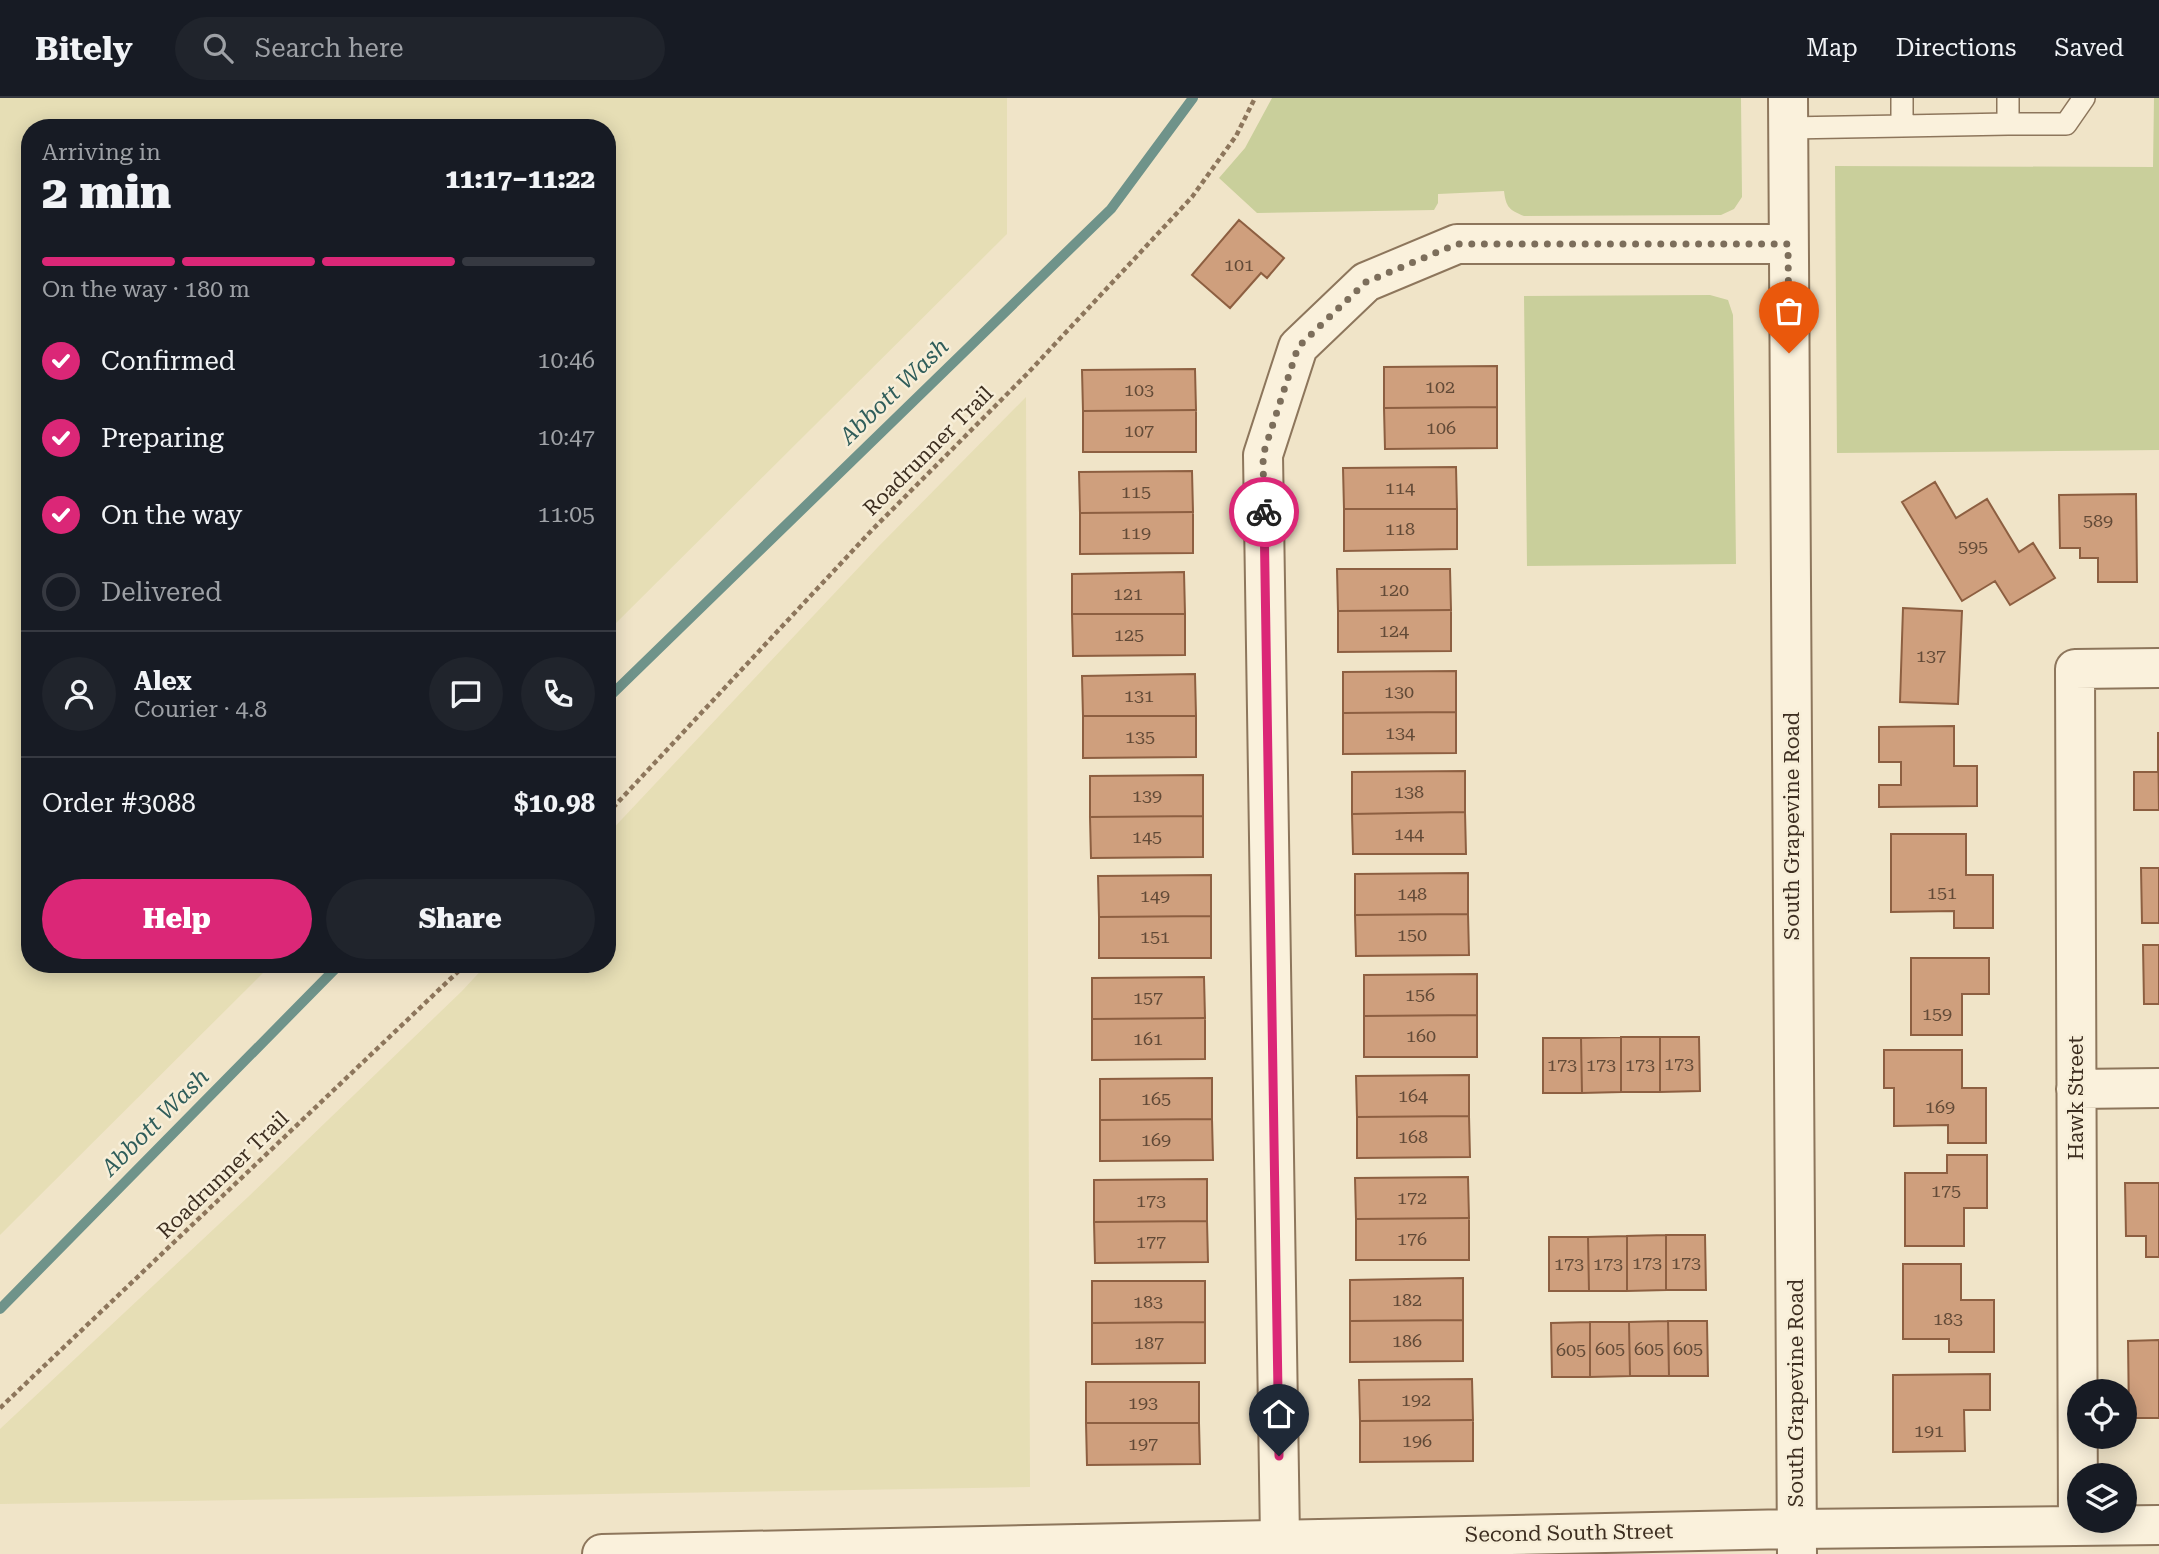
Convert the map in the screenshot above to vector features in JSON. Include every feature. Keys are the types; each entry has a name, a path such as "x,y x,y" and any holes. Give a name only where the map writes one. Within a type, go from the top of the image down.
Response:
{"street":[{"name":"South Grapevine Road","path":"1788,113 1797,1541"},
{"path":"1280,1539 1263,455 1298,347 1366,282 1457,244 1788,244"},
{"name":"Hawk Street","path":"2078,1463 2075,669 2159,668"},
{"path":"2076,1089 2159,1088"},
{"name":"Second South Street","path":"2137,1525 2159,1525"},
{"name":"Second South Street","path":"602,1554 1020,1549 1280,1539 1488,1544 1797,1541 2067,1527"}],"lane":[{"path":"1902,98 1902,126"},
{"path":"2008,98 2008,124"},
{"path":"1788,113 1902,126 2066,124 2084,98"}],"path":[{"name":"Roadrunner Trail","path":"616,804 872,530 1027,374 1192,197 1236,136 1255,98"},
{"name":"Roadrunner Trail","path":"0,1408 457,973"}],"shaded area":[{"path":"0,98 1007,98 1007,234 616,623 616,119 21,119 21,973 263,973 0,1235"},
{"path":"1026,397 1030,1487 0,1504 0,1429 248,1197 479,973 616,973 616,825 878,547"}],"green space":[{"path":"1272,98 1741,98 1742,197 1734,209 1721,215 1524,216 1509,207 1504,191 1438,194 1438,203 1434,210 1257,213 1219,178 1245,148"},
{"path":"2154,98 2159,98 2159,450 1837,453 1835,166 2153,167"},
{"path":"1710,295 1728,300 1733,315 1736,564 1527,566 1524,296"}],"building":[{"path":"1239,220 1284,258 1267,278 1261,273 1230,308 1192,275"},
{"path":"1497,366 1497,407 1384,408 1384,367"},
{"path":"1195,369 1196,410 1083,411 1082,370"},
{"path":"1497,407 1497,448 1385,449 1384,408"},
{"path":"1196,410 1196,452 1083,452 1083,411"},
{"path":"1456,467 1457,509 1344,509 1343,468"},
{"path":"1192,471 1193,512 1080,513 1079,472"},
{"path":"1935,482 1956,518 1987,499 2019,552 2033,543 2055,578 2010,605 1995,581 1962,601 1902,502"},
{"path":"2136,494 2137,582 2098,582 2098,558 2080,558 2080,548 2060,548 2059,495"},
{"path":"1344,509 1457,509 1457,549 1344,551"},
{"path":"1193,512 1193,553 1080,554 1080,513"},
{"path":"1337,569 1450,569 1451,610 1338,611"},
{"path":"1184,572 1185,614 1072,614 1072,574"},
{"path":"1903,608 1962,611 1958,704 1900,702"},
{"path":"1451,610 1451,651 1338,652 1338,611"},
{"path":"1072,614 1185,614 1185,655 1073,656"},
{"path":"1456,671 1456,712 1343,713 1343,672"},
{"path":"1195,674 1196,716 1083,716 1082,676"},
{"path":"1456,712 1456,753 1343,754 1343,713"},
{"path":"1083,716 1196,716 1196,757 1083,758"},
{"path":"1954,726 1954,766 1977,766 1977,806 1879,807 1879,785 1901,785 1901,762 1879,762 1879,727"},
{"path":"2158,732 2159,810 2134,810 2134,772 2158,772"},
{"path":"1465,771 1465,812 1352,814 1352,772"},
{"path":"1203,775 1203,816 1090,817 1090,776"},
{"path":"1465,812 1466,854 1353,854 1352,814"},
{"path":"1203,816 1203,857 1091,858 1090,817"},
{"path":"1891,834 1966,834 1966,875 1993,875 1993,928 1954,928 1954,911 1891,912"},
{"path":"2141,868 2159,868 2159,923 2142,923"},
{"path":"1468,873 1468,914 1355,915 1355,874"},
{"path":"1211,875 1211,916 1099,917 1098,876"},
{"path":"1468,914 1469,955 1356,956 1355,915"},
{"path":"1211,916 1211,958 1099,958 1099,917"},
{"path":"2143,945 2159,945 2159,1004 2144,1004"},
{"path":"1911,958 1989,958 1989,994 1962,994 1962,1035 1911,1035"},
{"path":"1477,974 1477,1015 1364,1016 1364,975"},
{"path":"1204,977 1205,1018 1092,1019 1092,978"},
{"path":"1477,1015 1477,1057 1364,1057 1364,1016"},
{"path":"1205,1018 1205,1059 1092,1060 1092,1019"},
{"path":"1621,1037 1621,1092 1582,1093 1581,1038"},
{"path":"1621,1037 1660,1037 1660,1092 1621,1092"},
{"path":"1660,1037 1699,1037 1700,1091 1660,1092"},
{"path":"1543,1038 1581,1038 1582,1093 1543,1093"},
{"path":"1884,1050 1962,1050 1962,1088 1986,1088 1986,1143 1948,1143 1948,1125 1894,1126 1894,1088 1884,1088"},
{"path":"1469,1075 1469,1116 1357,1117 1356,1076"},
{"path":"1212,1078 1212,1119 1100,1120 1100,1079"},
{"path":"1469,1116 1470,1157 1357,1158 1357,1117"},
{"path":"1212,1119 1213,1160 1100,1161 1100,1120"},
{"path":"1947,1155 1987,1155 1987,1208 1964,1208 1964,1246 1905,1246 1905,1173 1947,1173"},
{"path":"1468,1177 1469,1218 1356,1219 1355,1178"},
{"path":"1207,1179 1207,1221 1094,1222 1094,1180"},
{"path":"2125,1183 2159,1183 2159,1257 2146,1257 2146,1236 2126,1236"},
{"path":"1469,1218 1469,1260 1356,1260 1356,1219"},
{"path":"1207,1221 1208,1262 1095,1263 1094,1222"},
{"path":"1666,1235 1666,1290 1627,1291 1627,1236"},
{"path":"1666,1235 1705,1235 1706,1290 1666,1290"},
{"path":"1627,1236 1627,1291 1589,1291 1588,1237"},
{"path":"1549,1237 1588,1237 1589,1291 1549,1291"},
{"path":"1903,1264 1961,1264 1961,1300 1994,1300 1994,1352 1949,1352 1949,1339 1903,1339"},
{"path":"1463,1278 1463,1320 1350,1321 1350,1280"},
{"path":"1092,1281 1205,1281 1205,1322 1092,1323"},
{"path":"1463,1320 1463,1361 1350,1362 1350,1321"},
{"path":"1668,1321 1669,1376 1630,1376 1629,1322"},
{"path":"1668,1321 1707,1321 1708,1376 1669,1376"},
{"path":"1205,1322 1205,1363 1092,1364 1092,1323"},
{"path":"1590,1322 1590,1377 1552,1377 1551,1323"},
{"path":"1590,1322 1629,1322 1630,1376 1590,1377"},
{"path":"2159,1340 2159,1418 2137,1418 2137,1379 2128,1379 2128,1341"},
{"path":"1990,1374 1990,1410 1964,1410 1965,1451 1893,1452 1893,1375"},
{"path":"1472,1379 1473,1420 1360,1421 1359,1380"},
{"path":"1086,1382 1199,1382 1199,1423 1086,1423"},
{"path":"1473,1420 1473,1461 1360,1462 1360,1421"},
{"path":"1086,1423 1199,1423 1200,1464 1087,1465"}],"waterway":[{"name":"Abbott Wash","path":"616,690 1111,209 1193,98"},
{"name":"Abbott Wash","path":"0,1309 331,973"}],"way so far":[{"path":"1264,512 1263,455 1298,347 1366,282 1457,244 1788,244 1789,353"}],"route":[{"path":"1264,512 1279,1456"}]}
